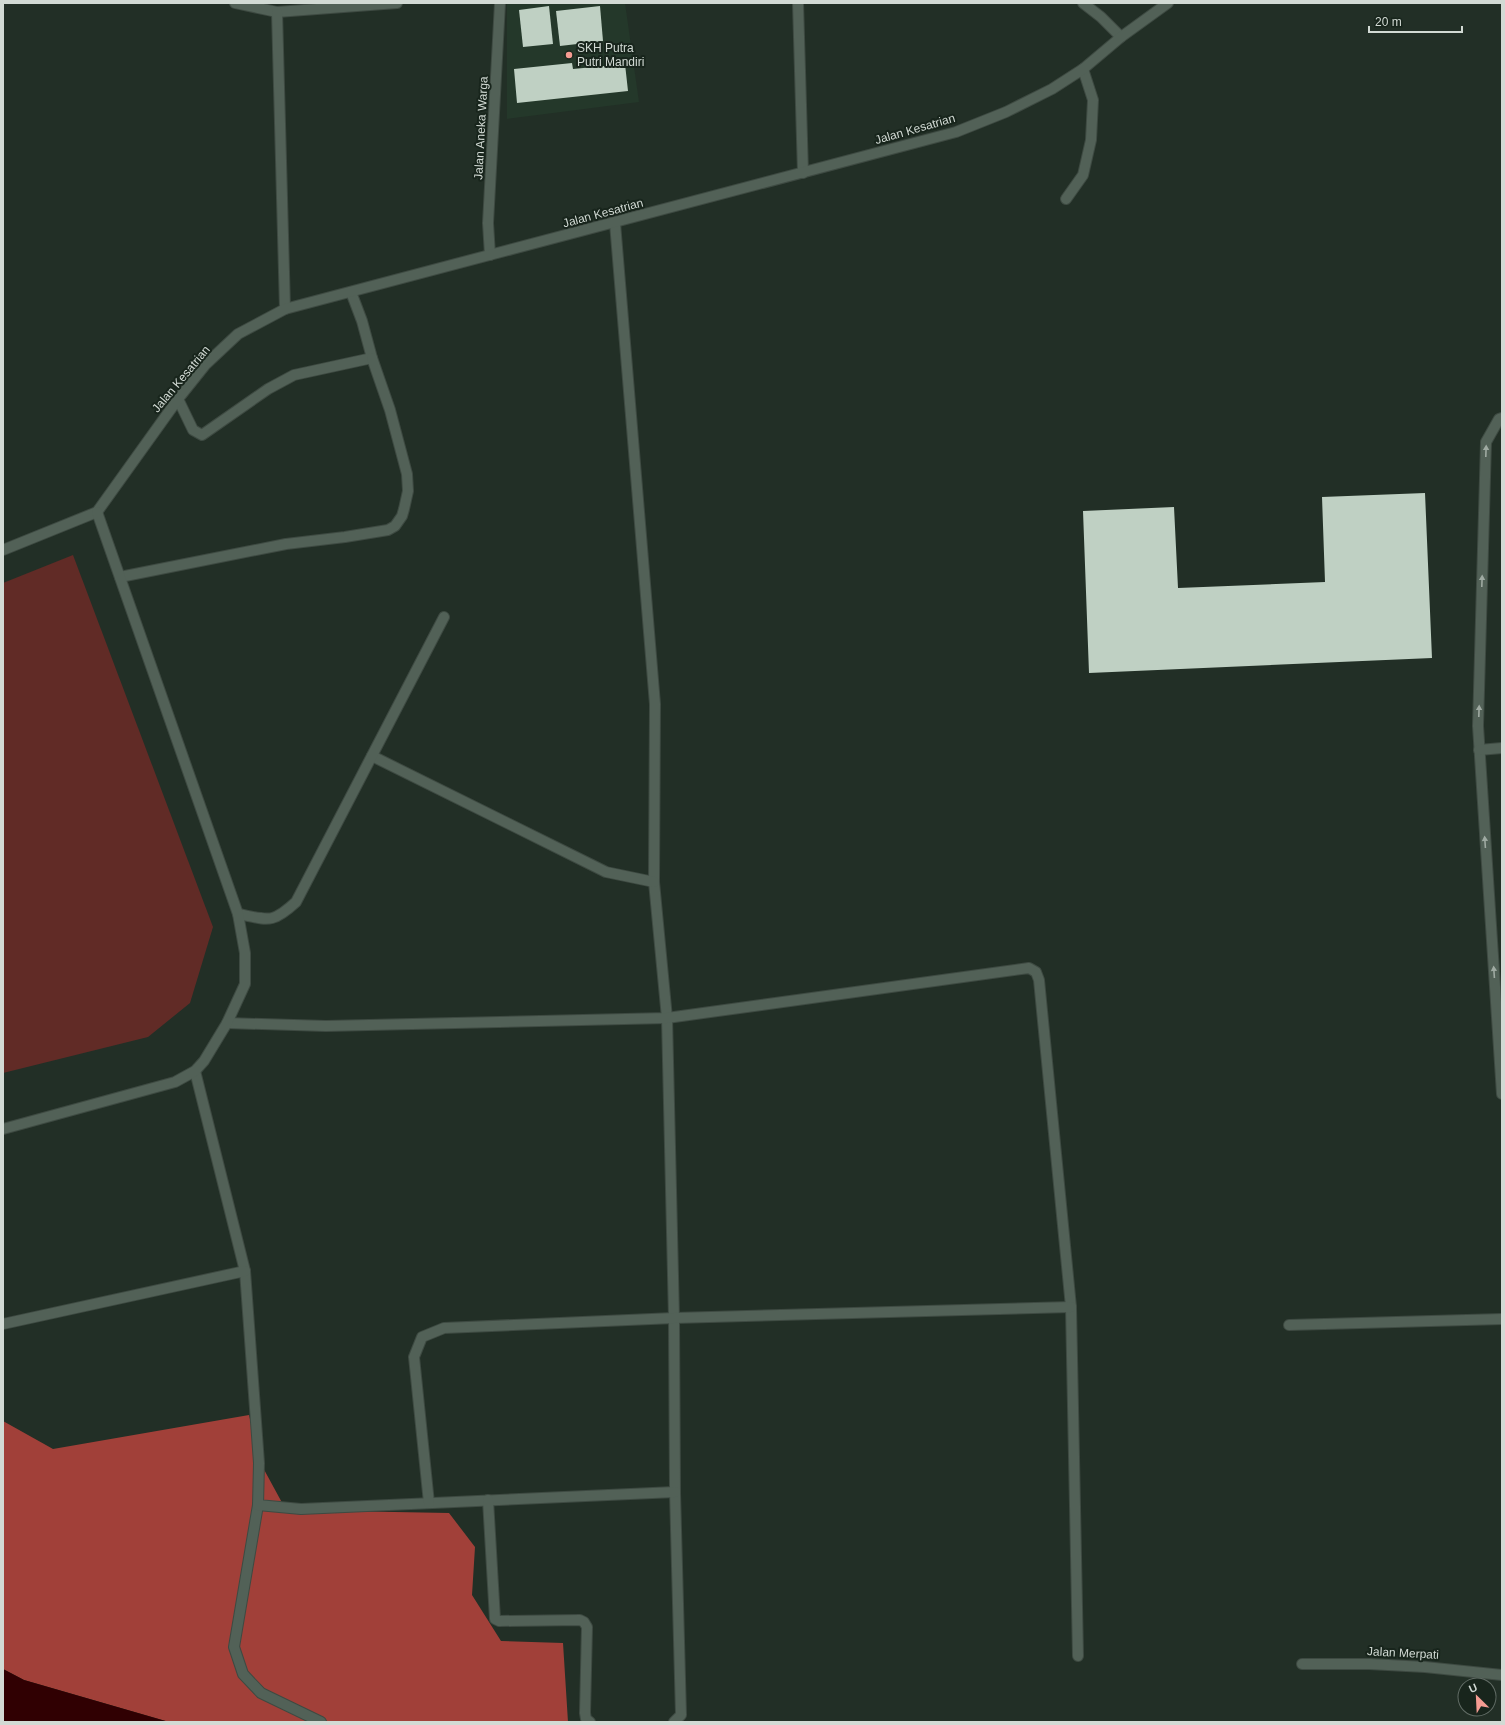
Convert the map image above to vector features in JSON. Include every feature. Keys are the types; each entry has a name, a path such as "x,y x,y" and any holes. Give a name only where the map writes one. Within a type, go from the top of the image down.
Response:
{"street":[{"path":"235,3 277,12 397,3"},
{"name":"Jalan Aneka Warga","path":"490,255 488,223 500,3"},
{"path":"798,3 803,173"},
{"path":"1083,3 1101,17 1120,37"},
{"name":"Jalan Kesatrian","path":"97,512 178,399 206,364 238,334 286,309 956,132 1006,112 1025,101 1052,89 1083,69 1120,37 1168,3"},
{"path":"277,12 286,309"},
{"path":"1066,199 1083,174 1091,140 1093,100 1083,69"},
{"path":"615,223 655,704 654,882 667,1018 674,1318 675,1492 681,1715 674,1722"},
{"path":"120,577 286,544 388,530 395,526 402,516 404,509 408,491 407,474 390,410 372,358 362,321 351,292"},
{"path":"178,399 193,430 202,435 268,389 294,375 372,358"},
{"path":"1502,418 1498,420 1486,442 1478,726 1502,1094"},
{"path":"3,550 97,512 238,914 245,953 245,984 227,1023 204,1061 195,1071 175,1082 3,1129"},
{"path":"238,914 268,920 281,915 296,902 444,616"},
{"path":"1479,750 1502,748"},
{"path":"372,756 606,872 654,882"},
{"path":"227,1023 326,1026 667,1018 1029,968 1036,972 1039,980 1071,1307 1078,1656"},
{"path":"195,1071 244,1271 259,1463 258,1505 234,1647 244,1674 261,1693 321,1722"},
{"path":"3,1324 244,1271"},
{"path":"429,1503 414,1357 422,1337 444,1328 674,1318 1071,1307"},
{"path":"1289,1324 1502,1319"},
{"path":"258,1505 301,1509 675,1492"},
{"path":"488,1500 495,1618 499,1621 580,1620 584,1622 587,1627 585,1713 586,1719 590,1722"},
{"name":"Jalan Merpati","path":"1302,1664 1417,1666 1502,1674"}],"shaded area":[{"name":"SKH Putra Putri Mandiri","path":"507,3 625,3 639,102 507,119"},
{"path":"73,555 213,927 190,1003 148,1037 3,1073 3,583"},
{"path":"249,1415 261,1464 286,1510 449,1513 475,1547 472,1595 501,1641 563,1643 568,1722 169,1722 24,1680 3,1669 3,1421 53,1449"},
{"path":"3,1669 24,1680 169,1722 3,1722"}],"building":[{"path":"549,6 553,44 523,47 519,10"},
{"path":"600,6 603,41 560,46 556,11"},
{"path":"572,63 573,69 625,64 628,91 517,103 514,69"},
{"path":"1425,493 1432,658 1089,673 1083,511 1174,507 1178,588 1325,582 1322,497"}],"place":[{"name":"SKH Putra Putri Mandiri","path":"569,55"}]}
